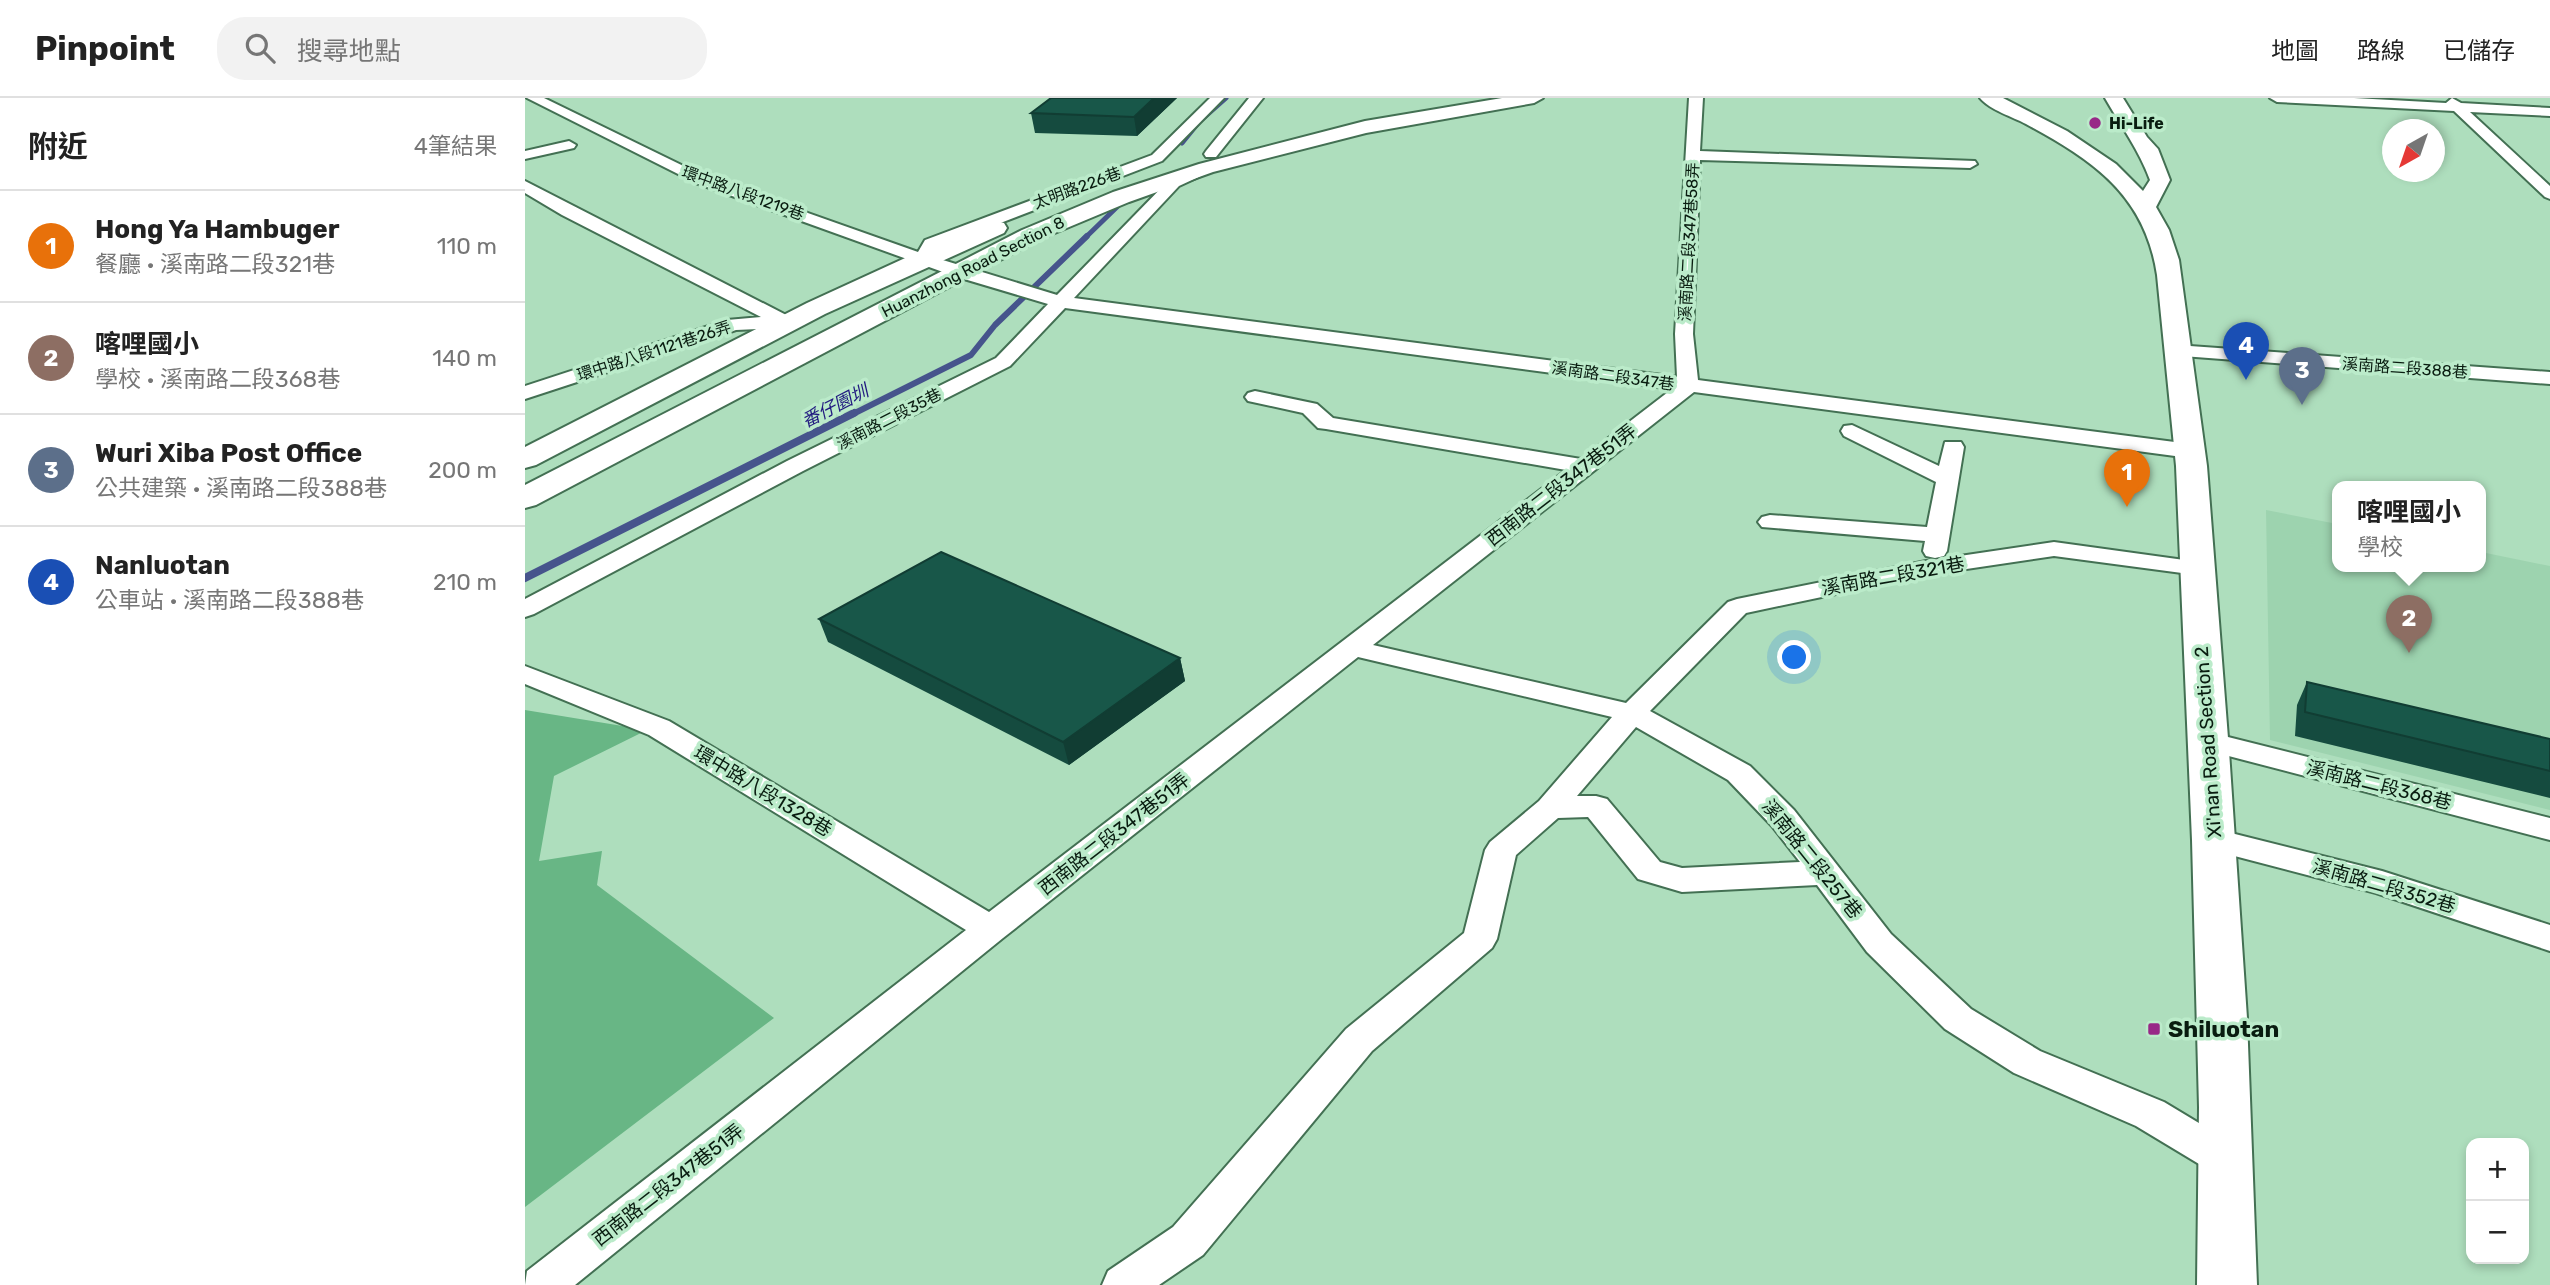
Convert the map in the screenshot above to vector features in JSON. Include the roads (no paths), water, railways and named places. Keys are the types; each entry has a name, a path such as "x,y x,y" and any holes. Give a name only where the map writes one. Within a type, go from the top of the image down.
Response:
{"street":[{"name":"環中路八段1219巷","path":"534,98 701,180 960,272 1030,293"},
{"name":"太明路226巷","path":"924,257 931,244 1157,158 1217,98"},
{"path":"1209,161 1256,98"},
{"name":"Huanzhong Road Section 8","path":"525,459 785,322 924,257 1062,201 1349,120 1466,98"},
{"name":"Huanzhong Road Section 8","path":"525,498 1030,235 1209,161 1365,127 1534,98"},
{"name":"溪南路二段347巷58弄","path":"1688,386 1684,334 1696,98"},
{"path":"1989,98 2023,114 2113,148 2148,149 2160,180 2145,207"},
{"path":"2019,98 2113,148"},
{"path":"2113,148 2114,98"},
{"path":"2277,98 2453,103 2550,112"},
{"path":"2453,103 2550,194"},
{"path":"525,155 569,145"},
{"name":"Xi'nan Road Section 2","path":"2113,148 2121,179 2145,207 2157,228 2169,269 2174,293 2176,351 2190,451 2215,840 2228,1161 2227,1285"},
{"path":"1693,155 1970,164"},
{"name":"溪南路二段35巷","path":"525,609 795,466 1003,362 1174,183 1209,161"},
{"path":"525,186 568,212 785,322"},
{"name":"溪南路二段347巷","path":"1030,293 1060,302 2190,451"},
{"name":"環中路八段1121巷26弄","path":"525,393 734,324 785,322"},
{"name":"溪南路二段388巷","path":"2176,351 2550,378"},
{"name":"西南路二段347巷51弄","path":"542,1285 991,929 1688,386"},
{"path":"1255,397 1311,408 1326,423 1585,466"},
{"path":"1853,431 1948,479"},
{"path":"1933,568 1953,447"},
{"path":"1770,523 1938,535"},
{"name":"溪南路二段321巷","path":"1123,1285 1188,1241 1359,1040 1480,939 1500,850 1550,808 1632,713 1737,607 1933,568 2055,549 2197,568"},
{"name":"溪南路二段257巷","path":"1352,648 1632,713 1739,773 1783,818 1879,943 1958,1019 2027,1062 2150,1114 2228,1161"},
{"name":"環中路八段1328巷","path":"525,674 659,728 991,929"},
{"name":"溪南路二段368巷","path":"2208,741 2550,829"},
{"path":"1550,808 1596,806 1649,871 1682,880 1823,873"},
{"name":"溪南路二段352巷","path":"2215,840 2382,883 2550,938"}],"waterway":[{"name":"番仔園圳","path":"1182,143 1199,122 1226,98"},
{"name":"番仔園圳","path":"1085,238 1118,206"},
{"name":"番仔園圳","path":"851,415 971,355 995,325 1087,236"},
{"name":"番仔園圳","path":"525,578 854,413"}],"place":[{"name":"Hi-Life","path":"2095,123"},
{"name":"Nanluotan","path":"2246,380"},
{"name":"Wuri Xiba Post Office","path":"2302,405"},
{"name":"Hong Ya Hambuger","path":"2127,507"},
{"name":"喀哩國小","path":"2409,653"},
{"name":"Shiluotan","path":"2154,1029"}]}
